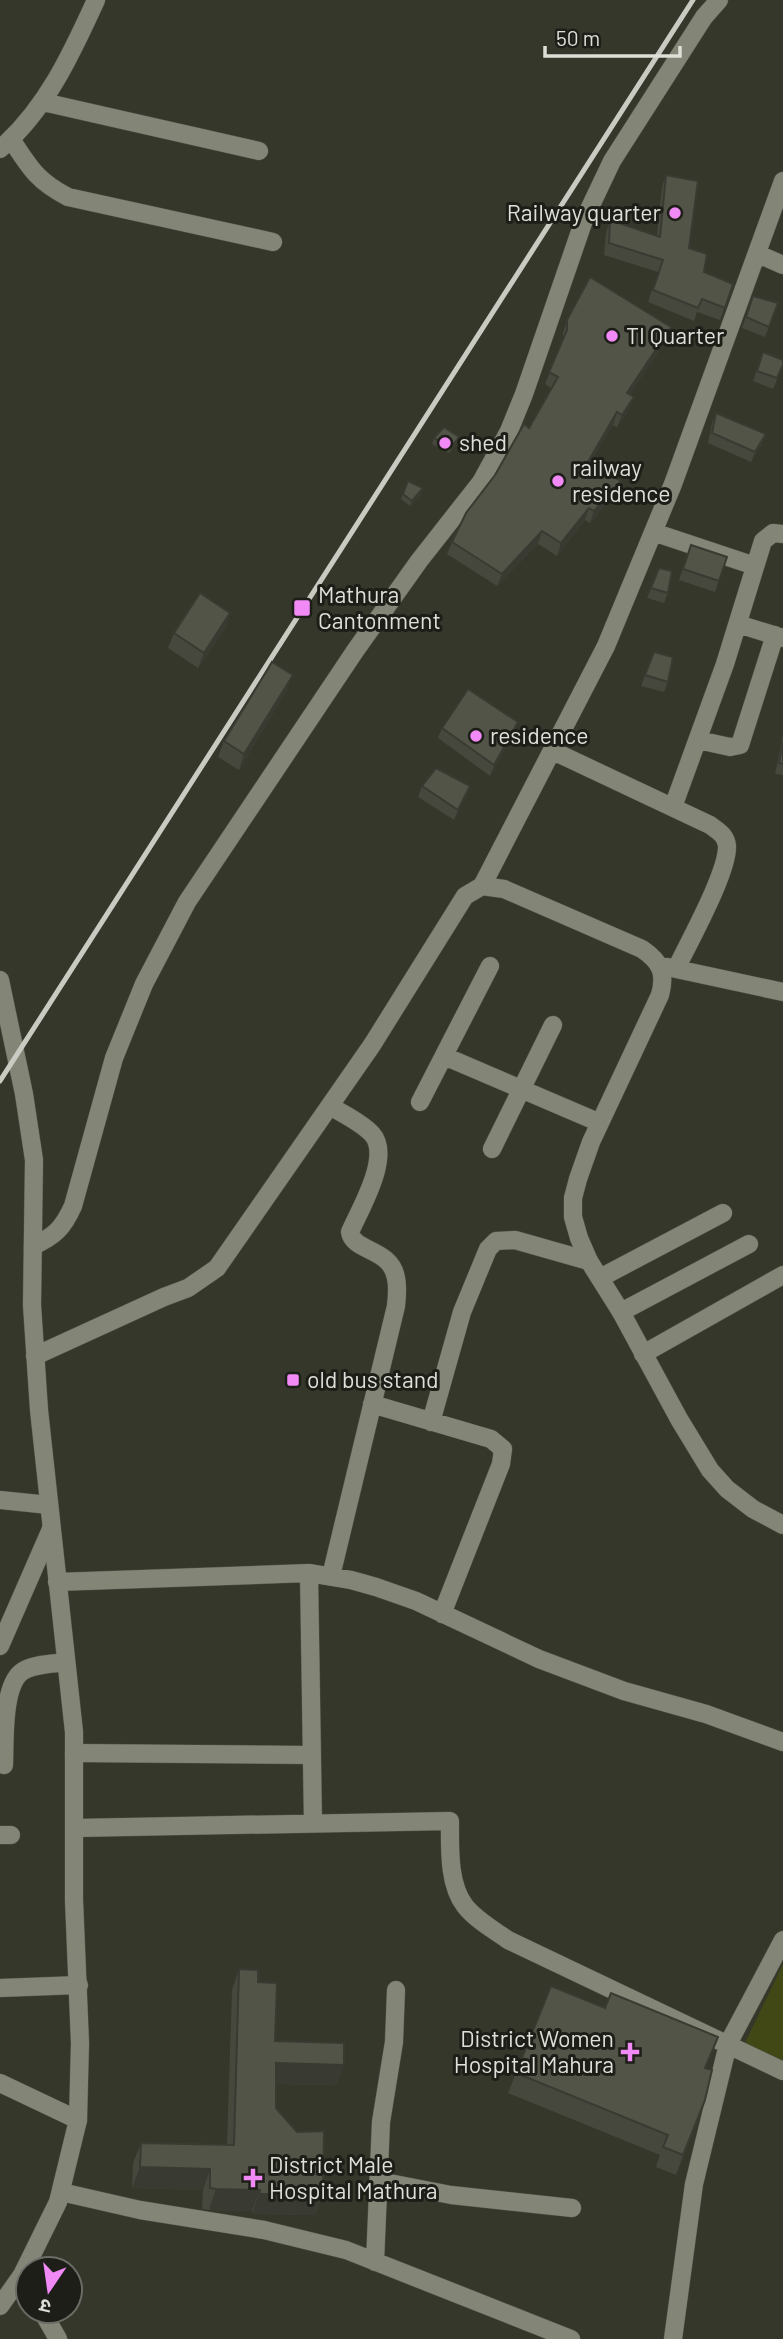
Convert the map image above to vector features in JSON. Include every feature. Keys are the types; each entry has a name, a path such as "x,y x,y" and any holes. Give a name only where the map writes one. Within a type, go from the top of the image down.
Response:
{"street":[{"path":"96,0 61,73 43,102 6,144 35,175 68,197 273,242"},
{"path":"33,1246 51,1238 74,1206 114,1058 144,984 187,902 355,651 419,561 481,482 509,431 584,220 612,161 704,17 719,0"},
{"path":"43,102 259,151"},
{"path":"35,1356 188,1288 217,1268 372,1045 465,896 482,886 606,646 674,484 783,181"},
{"path":"758,254 783,265"},
{"path":"653,532 755,566"},
{"path":"673,807 738,624 763,541 768,535 783,534"},
{"path":"698,740 730,747 740,745 779,637 738,624"},
{"path":"553,751 710,825 724,836 727,846 723,870 668,967 660,995 598,1122 578,1179 573,1198 573,1216 589,1261 621,1312 710,1470 727,1489 753,1509 783,1525"},
{"path":"482,886 504,889 635,946 668,967 783,992"},
{"path":"420,1102 489,966"},
{"path":"0,980 24,1094 34,1160 32,1305 38,1410 74,1753 74,1899 79,1985 78,2120 58,2202 36,2255"},
{"path":"492,1149 553,1025"},
{"path":"444,1056 598,1122"},
{"path":"330,1106 370,1132 377,1142 380,1155 375,1173 350,1232 352,1240 389,1262 396,1275 396,1306 331,1576"},
{"path":"600,1278 723,1213"},
{"path":"431,1422 462,1312 488,1249 496,1241 515,1240 589,1261"},
{"path":"621,1312 749,1244"},
{"path":"643,1354 783,1275"},
{"path":"372,1405 491,1439 499,1444 503,1456 442,1614"},
{"path":"0,1500 49,1505"},
{"path":"0,1646 51,1529"},
{"path":"309,1573 313,1824"},
{"path":"57,1583 309,1573 331,1576 376,1587 416,1601 539,1660 624,1691 706,1714 783,1742"},
{"path":"4,1765 8,1700 15,1676 26,1668 66,1662"},
{"path":"74,1753 312,1755"},
{"path":"75,1828 450,1821 450,1849 455,1884 464,1904 475,1916 508,1940 783,2071"},
{"path":"673,2339 694,2184 728,2044 783,1940"},
{"path":"0,1988 79,1985"},
{"path":"374,2262 381,2122 394,2042 396,1990"},
{"path":"0,2083 78,2120"},
{"path":"379,2181 451,2195 572,2208"},
{"path":"61,2192 140,2210 264,2230 346,2250 571,2339"},
{"path":"0,2306 14,2292"}],"green space":[{"path":"783,1964 783,2064 744,2045"}],"building":[{"path":"666,175 698,181 689,248 707,254 704,272 733,284 725,308 702,299 698,308 653,290 663,260 609,243 610,220 660,237"},
{"path":"590,277 671,327 627,393 634,397 622,415 617,412 588,462 621,481 594,511 589,508 561,543 542,531 502,574 452,542 466,513 495,475 524,424 529,428 558,377 549,372 567,330 567,320"},
{"path":"753,296 778,303 769,327 746,317"},
{"path":"763,352 783,360 777,378 757,371"},
{"path":"716,413 766,434 755,452 712,433"},
{"path":"444,427 459,437 451,448 434,438"},
{"path":"408,481 423,488 412,501 403,494"},
{"path":"691,545 727,557 719,581 683,569"},
{"path":"659,568 672,571 668,593 651,588"},
{"path":"200,593 230,613 204,653 174,633"},
{"path":"654,652 673,657 668,682 645,675"},
{"path":"272,662 293,675 244,754 224,741"},
{"name":"residence","path":"468,689 518,722 494,765 442,728"},
{"path":"783,741 783,764 779,763"},
{"path":"436,768 470,786 458,810 422,786"},
{"path":"239,1969 258,1970 258,1982 277,1983 275,2041 344,2043 344,2065 276,2063 276,2108 297,2132 324,2131 323,2194 259,2194 260,2190 216,2189 210,2188 210,2169 140,2167 141,2143 234,2145"},
{"path":"551,1986 605,2008 611,1993 718,2037 705,2068 712,2070 705,2100 683,2155 663,2147 668,2135 516,2073"}],"railway":[{"path":"0,1081 693,0"}],"place":[{"name":"Railway quarter","path":"675,213"},
{"name":"TI Quarter","path":"612,336"},
{"name":"shed","path":"445,443"},
{"name":"railway residence","path":"558,481"},
{"name":"Mathura Cantonment","path":"302,608"},
{"name":"residence","path":"476,736"},
{"name":"old bus stand","path":"293,1380"},
{"name":"District Women Hospital Mahura","path":"630,2052"},
{"name":"District Male Hospital Mathura","path":"253,2178"}]}
